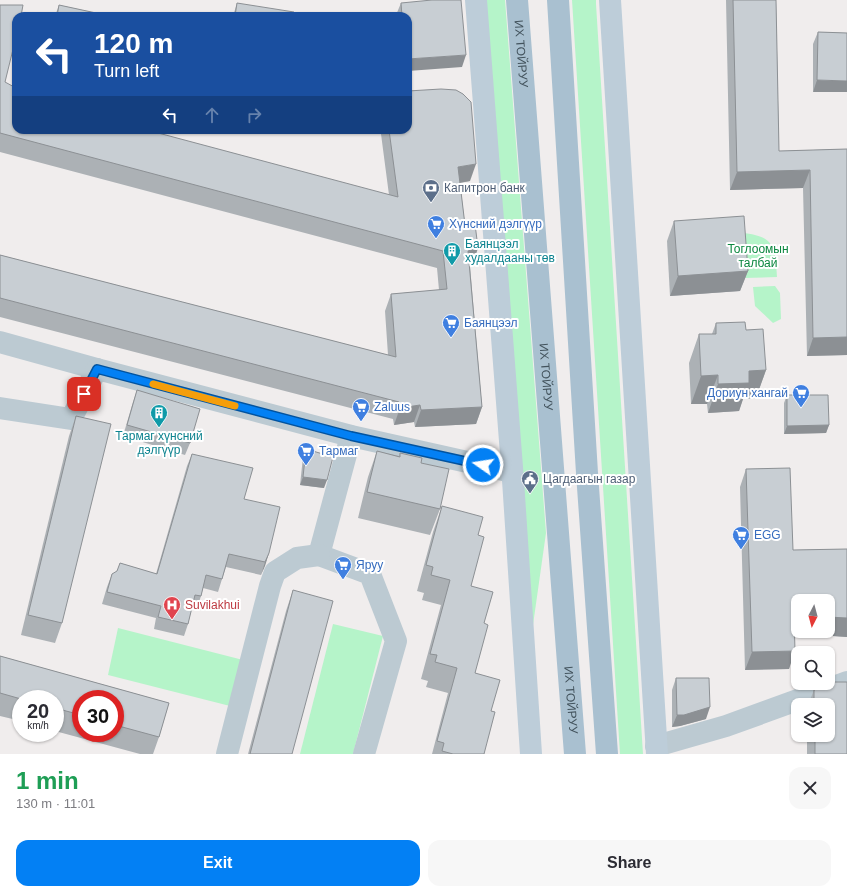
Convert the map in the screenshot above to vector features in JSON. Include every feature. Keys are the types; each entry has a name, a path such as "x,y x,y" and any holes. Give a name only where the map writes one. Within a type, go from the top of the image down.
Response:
{"main road":[{"name":"ИХ ТОЙРУУ","path":"517,0 575,754"},
{"path":"558,0 587,481 607,754"}],"street":[{"path":"476,0 512,472 531,754"},
{"path":"610,0 656,750 847,682"},
{"path":"0,342 351,436 512,472"},
{"path":"0,408 71,419 97,369"},
{"path":"319,555 351,436"},
{"path":"227,754 270,586 275,572 297,558 319,555 370,574 396,640 364,754"}],"green space":[{"path":"486,0 505,0 546,533 532,632"},
{"path":"572,0 596,0 643,754 620,754"},
{"name":"Тоглоомын талбай","path":"742,233 762,237 772,245 777,277 743,278"},
{"name":"Тоглоомын талбай","path":"775,286 780,293 781,319 773,323 755,306 753,287"},
{"path":"333,624 383,636 353,754 300,754"},
{"path":"118,628 247,661 234,707 108,675"}],"building":[{"path":"432,0 461,0 466,55 412,59 412,12 402,12 401,3"},
{"path":"733,0 776,0 779,151 847,149 847,337 813,338 810,170 737,172"},
{"path":"237,3 294,12 236,12"},
{"path":"0,5 23,5 22,12 12,12 12,53 5,82 12,86 12,134 162,134 398,197 390,134 412,134 412,91 441,89 456,90 463,94 471,102 476,164 458,167 465,225 475,224 478,248 468,251 482,407 421,410 420,405 400,408 399,402 0,298 0,255 396,357 391,294 447,289 443,251 0,133"},
{"path":"59,5 91,12 58,12"},
{"path":"818,32 847,33 847,81 817,80"},
{"path":"744,216 748,271 678,276 674,221"},
{"path":"745,322 746,330 763,329 766,370 749,371 749,383 718,384 718,375 701,376 699,334 716,334 716,323"},
{"name":"Тармаг хүнсний дэлгүүр","path":"137,390 200,409 190,443 127,425"},
{"path":"787,395 828,395 829,425 787,426"},
{"path":"76,416 111,424 62,623 28,615"},
{"path":"306,449 333,457 327,480 303,477"},
{"path":"377,451 400,457 400,453 422,458 421,463 449,469 440,509 367,492"},
{"path":"192,454 253,468 244,499 280,507 269,553 265,562 229,554 222,579 206,575 201,596 195,595 188,624 158,617 161,606 107,592 112,574 117,571 120,563 157,574"},
{"path":"790,468 793,550 847,549 847,618 835,617 835,594 791,594 791,638 795,638 795,646 791,646 791,651 752,652 746,469"},
{"path":"442,506 483,517 478,535 484,537 471,586 493,592 484,623 488,625 475,673 500,680 491,711 495,712 484,754 453,754 442,751 444,743 437,741 457,668 435,662 437,655 430,654 450,580 431,575 433,567 426,565"},
{"path":"293,590 333,601 292,754 250,754"},
{"path":"0,656 122,690 72,690 72,713 64,710 64,690 12,690 12,696 0,693"},
{"path":"676,678 709,678 710,707 684,715 677,715"},
{"path":"835,682 847,682 847,754 815,754 815,742 835,742 835,698 814,698 814,690 835,690"},
{"path":"124,690 169,703 159,737 124,727"}],"slow traffic":[{"path":"153,384 235,406"}],"place":[{"name":"Капитрон банк","path":"431,203"},
{"name":"Хүнсний дэлгүүр","path":"436,239"},
{"name":"Баянцээл худалдааны төв","path":"452,266"},
{"name":"Баянцээл","path":"451,338"},
{"name":"Дориун хангай","path":"801,408"},
{"name":"Zaluus","path":"361,422"},
{"name":"Тармаг хүнсний дэлгүүр","path":"159,428"},
{"name":"Тармаг","path":"306,466"},
{"name":"Цагдаагын газар","path":"530,494"},
{"name":"EGG","path":"741,550"},
{"name":"Яруу","path":"343,580"},
{"name":"Suvilakhui","path":"172,620"}],"route":[{"path":"84,394 97,369 351,436 483,465"}]}
